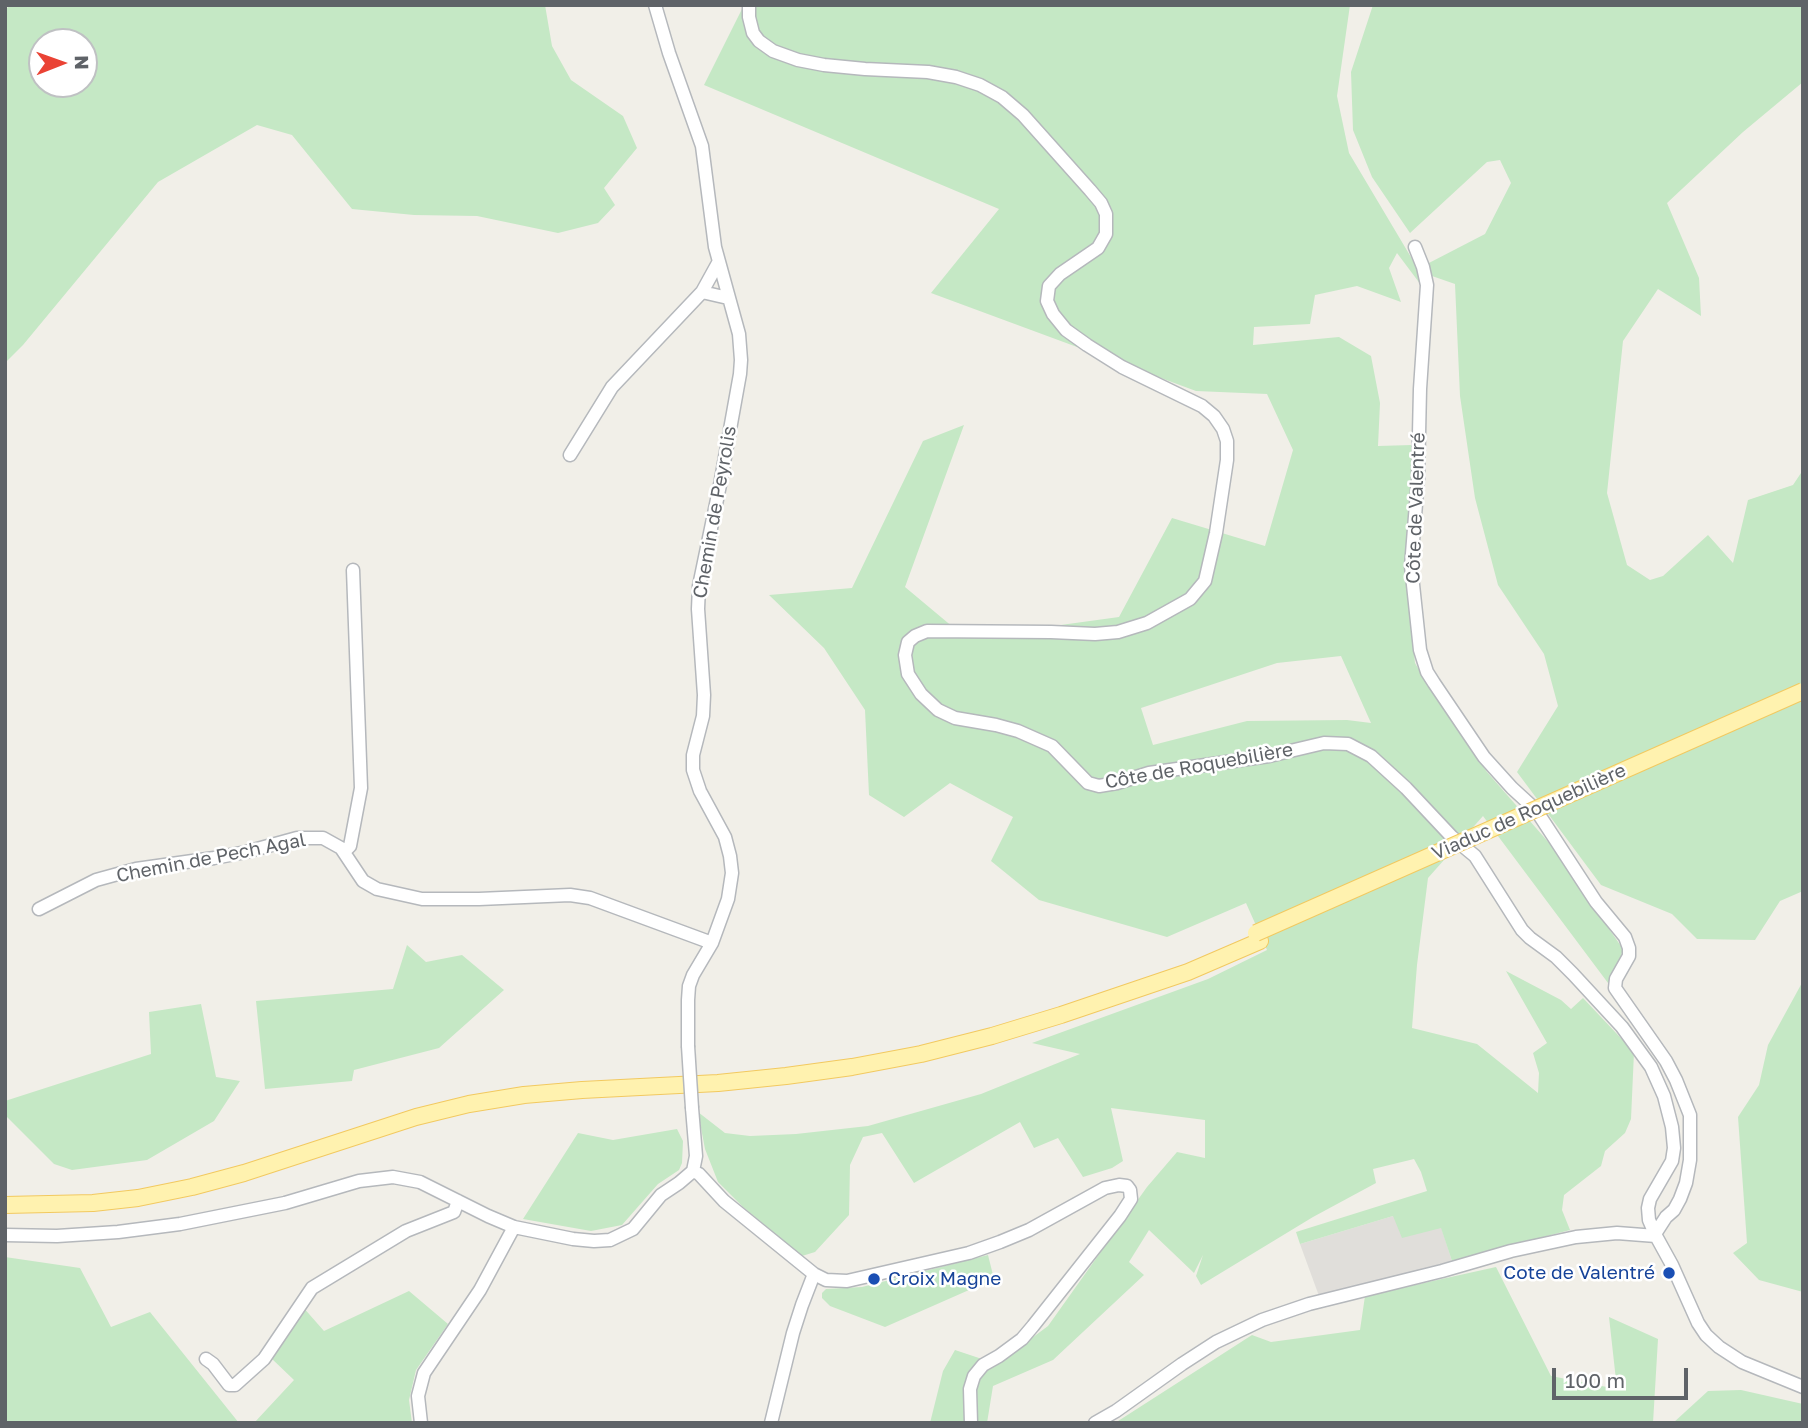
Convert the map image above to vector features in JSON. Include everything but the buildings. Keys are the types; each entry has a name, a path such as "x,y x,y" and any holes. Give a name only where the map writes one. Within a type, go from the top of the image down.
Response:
{"main road":[{"name":"Viaduc de Roquebilière","path":"1258,937 1803,691"},
{"name":"Viaduc de Roquebilière","path":"1258,937 1803,701"},
{"path":"5,1205 93,1203 192,1188 405,1120 469,1104 524,1095 786,1076 907,1057 992,1036 1061,1015 1258,937"}],"street":[{"name":"Chemin de Peyrolis","path":"655,5 702,146 718,263 739,334 741,360 720,485 699,586 704,695 703,716 693,755 693,770 700,791 724,837 732,873 728,899 712,943 692,975 689,986 688,1046 696,1156 693,1171"},
{"name":"Côte de Roquebilière","path":"749,5 753,33 773,51 824,65 928,72 956,77 980,85 1002,97 1023,115 1090,190 1106,214 1107,234 1098,248 1060,274 1049,286 1047,301 1053,314 1066,330 1122,367 1202,406 1214,415 1227,440 1227,460 1216,533 1205,581 1190,599 1147,623 1118,632 1095,634 927,631 908,642 905,655 908,674 921,694 938,710 955,718 1018,731 1052,746 1088,783 1099,786 1149,773 1269,756 1324,743 1348,744 1371,756 1406,788 1452,837 1475,856 1522,930 1573,974 1622,1027 1651,1067 1664,1096 1675,1148 1672,1161 1650,1199 1649,1220"},
{"name":"Côte de Valentré","path":"1415,247 1427,285 1411,566 1420,650 1427,672 1484,757 1536,810 1596,902 1625,937 1629,956 1616,979 1615,988 1666,1061 1690,1115 1690,1160 1686,1183 1674,1210 1666,1217 1656,1235"},
{"path":"570,455 612,387 702,292 718,263"},
{"path":"702,292 728,298"},
{"path":"353,570 361,788 351,846 344,852 363,881 377,889 422,899 570,895 590,898 712,943"},
{"name":"Chemin de Pech Agal","path":"39,909 96,880 136,869 235,854 297,838 323,838 344,852"},
{"path":"5,1235 57,1236 180,1224 285,1203 359,1181 393,1177 420,1182 514,1227 573,1240 611,1240 633,1229 661,1195 693,1171 724,1201 814,1274 826,1280 847,1281 969,1253 1029,1230 1105,1188 1127,1186 1131,1199 1120,1216 1033,1326 1022,1339 983,1364 974,1376 970,1389 971,1423"},
{"path":"206,1359 229,1385 235,1385 264,1359 312,1288 406,1231 454,1212 458,1201"},
{"path":"1666,1217 1649,1220 1706,1335 1742,1362 1803,1387"},
{"path":"421,1423 418,1396 424,1373 480,1290 514,1227"},
{"path":"1096,1423 1216,1342 1262,1320 1309,1304 1511,1251 1576,1237 1617,1233 1656,1235"},
{"path":"771,1423 793,1333 814,1274"}],"shaded area":[{"path":"1393,1216 1441,1227 1452,1261 1319,1296 1300,1244"}],"green space":[{"path":"10,5 545,5 552,46 571,80 623,116 637,148 604,188 615,205 598,223 558,233 477,216 414,215 352,209 292,135 257,125 158,182 23,345 5,363 5,10"},
{"path":"744,5 1350,5 1337,96 1349,153 1421,274 1421,285 1397,253 1389,268 1401,302 1357,286 1315,295 1310,324 1254,327 1253,345 1339,337 1371,356 1380,403 1378,446 1412,445 1407,587 1415,663 1487,772 1550,844 1623,949 1608,983 1483,816 1428,878 1412,1028 1477,1044 1538,1093 1539,1073 1533,1053 1547,1043 1506,971 1561,1000 1571,1009 1583,998 1634,1052 1631,1119 1625,1133 1605,1151 1601,1166 1564,1195 1562,1210 1570,1230 1452,1261 1441,1228 1402,1238 1393,1216 1300,1244 1296,1232 1427,1191 1414,1159 1373,1169 1376,1183 1313,1217 1201,1285 1196,1276 1203,1255 1194,1273 1149,1230 1129,1262 1144,1275 1053,1360 993,1386 987,1423 930,1423 943,1371 955,1350 997,1364 1048,1326 1147,1187 1177,1152 1205,1158 1205,1120 1111,1108 1123,1161 1112,1168 1083,1177 1058,1138 1034,1148 1020,1122 914,1183 882,1133 863,1137 850,1165 849,1215 815,1252 802,1256 743,1207 718,1182 705,1149 698,1112 725,1133 750,1136 796,1134 868,1126 981,1094 1080,1054 1032,1043 1208,979 1267,950 1246,903 1167,937 1039,900 991,861 1013,817 950,783 904,817 869,795 865,710 824,648 769,595 852,588 923,441 964,425 905,587 966,638 1119,617 1172,518 1265,546 1293,450 1267,394 1196,391 931,293 999,209 704,85","holes":["1341,656 1371,723 1347,720 1247,721 1153,745 1141,708 1277,663"]},
{"path":"1373,5 1803,5 1803,82 1743,132 1667,203 1699,278 1701,316 1658,289 1623,341 1607,493 1627,565 1650,580 1663,576 1708,535 1733,563 1748,500 1793,485 1803,470 1803,891 1780,901 1755,940 1697,939 1672,914 1601,885 1517,772 1558,706 1544,654 1498,585 1475,498 1460,396 1455,284 1432,276 1427,264 1485,234 1511,183 1500,160 1487,162 1410,233 1372,177 1353,130 1351,72"},
{"path":"407,945 426,962 462,955 504,990 439,1048 354,1070 352,1081 265,1089 256,1001 393,989"},
{"path":"1803,981 1803,1292 1759,1280 1733,1253 1747,1243 1738,1117 1759,1085 1768,1045"},
{"path":"201,1004 216,1077 240,1081 214,1121 147,1160 72,1170 54,1164 5,1115 5,1101 151,1054 149,1012"},
{"path":"677,1129 683,1141 679,1170 658,1184 622,1225 591,1231 523,1219 578,1133 613,1140"},
{"path":"988,1255 994,1279 885,1327 830,1306 822,1298 826,1289 862,1287"},
{"path":"5,1257 80,1268 111,1327 150,1312 239,1423 5,1423"},
{"path":"1496,1267 1551,1376 1617,1389 1609,1317 1658,1339 1653,1423 1115,1423 1252,1335 1271,1342 1360,1330 1365,1296"},
{"path":"409,1291 448,1324 416,1370 409,1400 412,1423 254,1423 294,1380 271,1358 302,1306 324,1331"},
{"path":"1741,1390 1803,1404 1803,1423 1673,1423 1708,1391"}],"place":[{"name":"Cote de Valentré","path":"1669,1273"},
{"name":"Croix Magne","path":"874,1279"}]}
